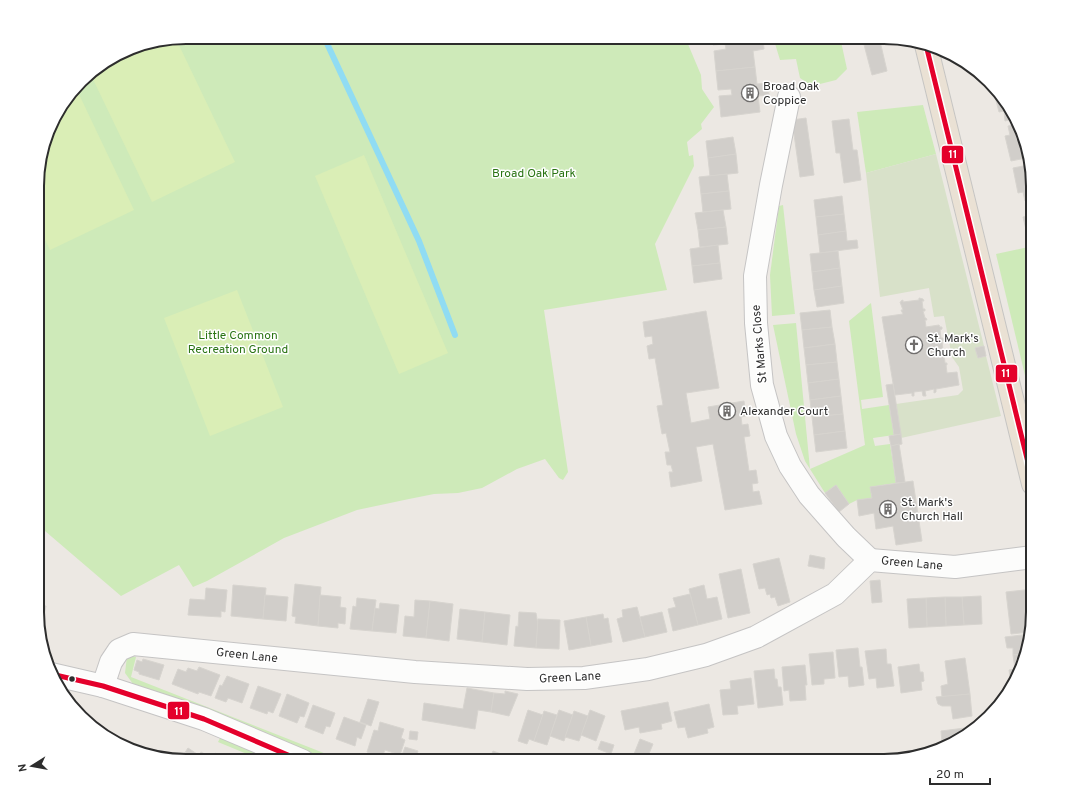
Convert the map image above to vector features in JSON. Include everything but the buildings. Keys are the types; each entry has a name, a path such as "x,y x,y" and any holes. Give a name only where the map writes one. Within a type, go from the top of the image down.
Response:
{"highway":[{"path":"928,51 1026,455"}],"street":[{"name":"St Marks Close","path":"789,97 771,185 755,276 756,323 762,385 776,436 790,466 809,495 846,537 870,560"},
{"name":"Green Lane","path":"103,686 111,662 119,650 133,644 415,672 527,679 584,678 648,669 706,655 756,637 835,594 870,560 955,566 1026,558"},
{"path":"59,676 103,686 204,719 286,754"}],"green space":[{"name":"Little Common Recreation Ground","path":"177,44 688,44 701,75 702,89 714,107 701,124 702,129 687,142 689,156 693,155 694,166 655,244 667,290 544,310 568,472 563,480 559,478 545,459 517,469 482,488 458,493 434,494 357,510 284,538 207,581 193,587 179,565 121,596 44,530 45,167 52,140 63,115 79,92 92,79 115,63 132,55 149,49"},
{"path":"178,44 235,162 152,202 93,79 115,63 132,55 149,49"},
{"path":"775,44 842,44 847,69 836,80 812,86 800,78 796,59 780,60"},
{"path":"78,93 134,210 50,250 44,238 45,167 49,149 59,123"},
{"path":"923,105 936,154 866,173 857,112"},
{"path":"936,154 984,346 975,348 978,358 986,356 1001,416 901,438 896,404 958,395 963,390 959,367 952,357 944,316 934,317 929,288 880,297 866,173"},
{"path":"364,155 448,353 399,374 315,176"},
{"path":"783,205 795,314 772,316 770,275 779,206"},
{"path":"1026,248 1026,380 996,254"},
{"path":"237,290 283,407 210,436 164,318"},
{"path":"871,303 883,397 861,400 862,409 889,405 894,435 873,438 875,446 890,444 896,483 870,487 872,498 857,500 849,504 836,485 825,493 810,469 865,445 849,321"},
{"path":"796,323 810,469 805,461 796,434 773,325"},
{"path":"127,656 136,657 131,677 326,754 309,754 208,715 133,684 125,673"},
{"path":"220,738 261,754 247,754 218,742"}],"waterway":[{"path":"327,44 419,241 455,335"}],"transit line":[{"name":"11","path":"928,51 1026,454"},
{"name":"11","path":"59,676 103,686 204,719 286,754"}],"place":[{"name":"Broad Oak Coppice","path":"750,93"},
{"name":"St. Mark's Church","path":"914,345"},
{"name":"Alexander Court","path":"727,411"},
{"name":"St. Mark's Church Hall","path":"888,509"}],"park label":[{"name":"Broad Oak Park","path":"534,173"}]}
